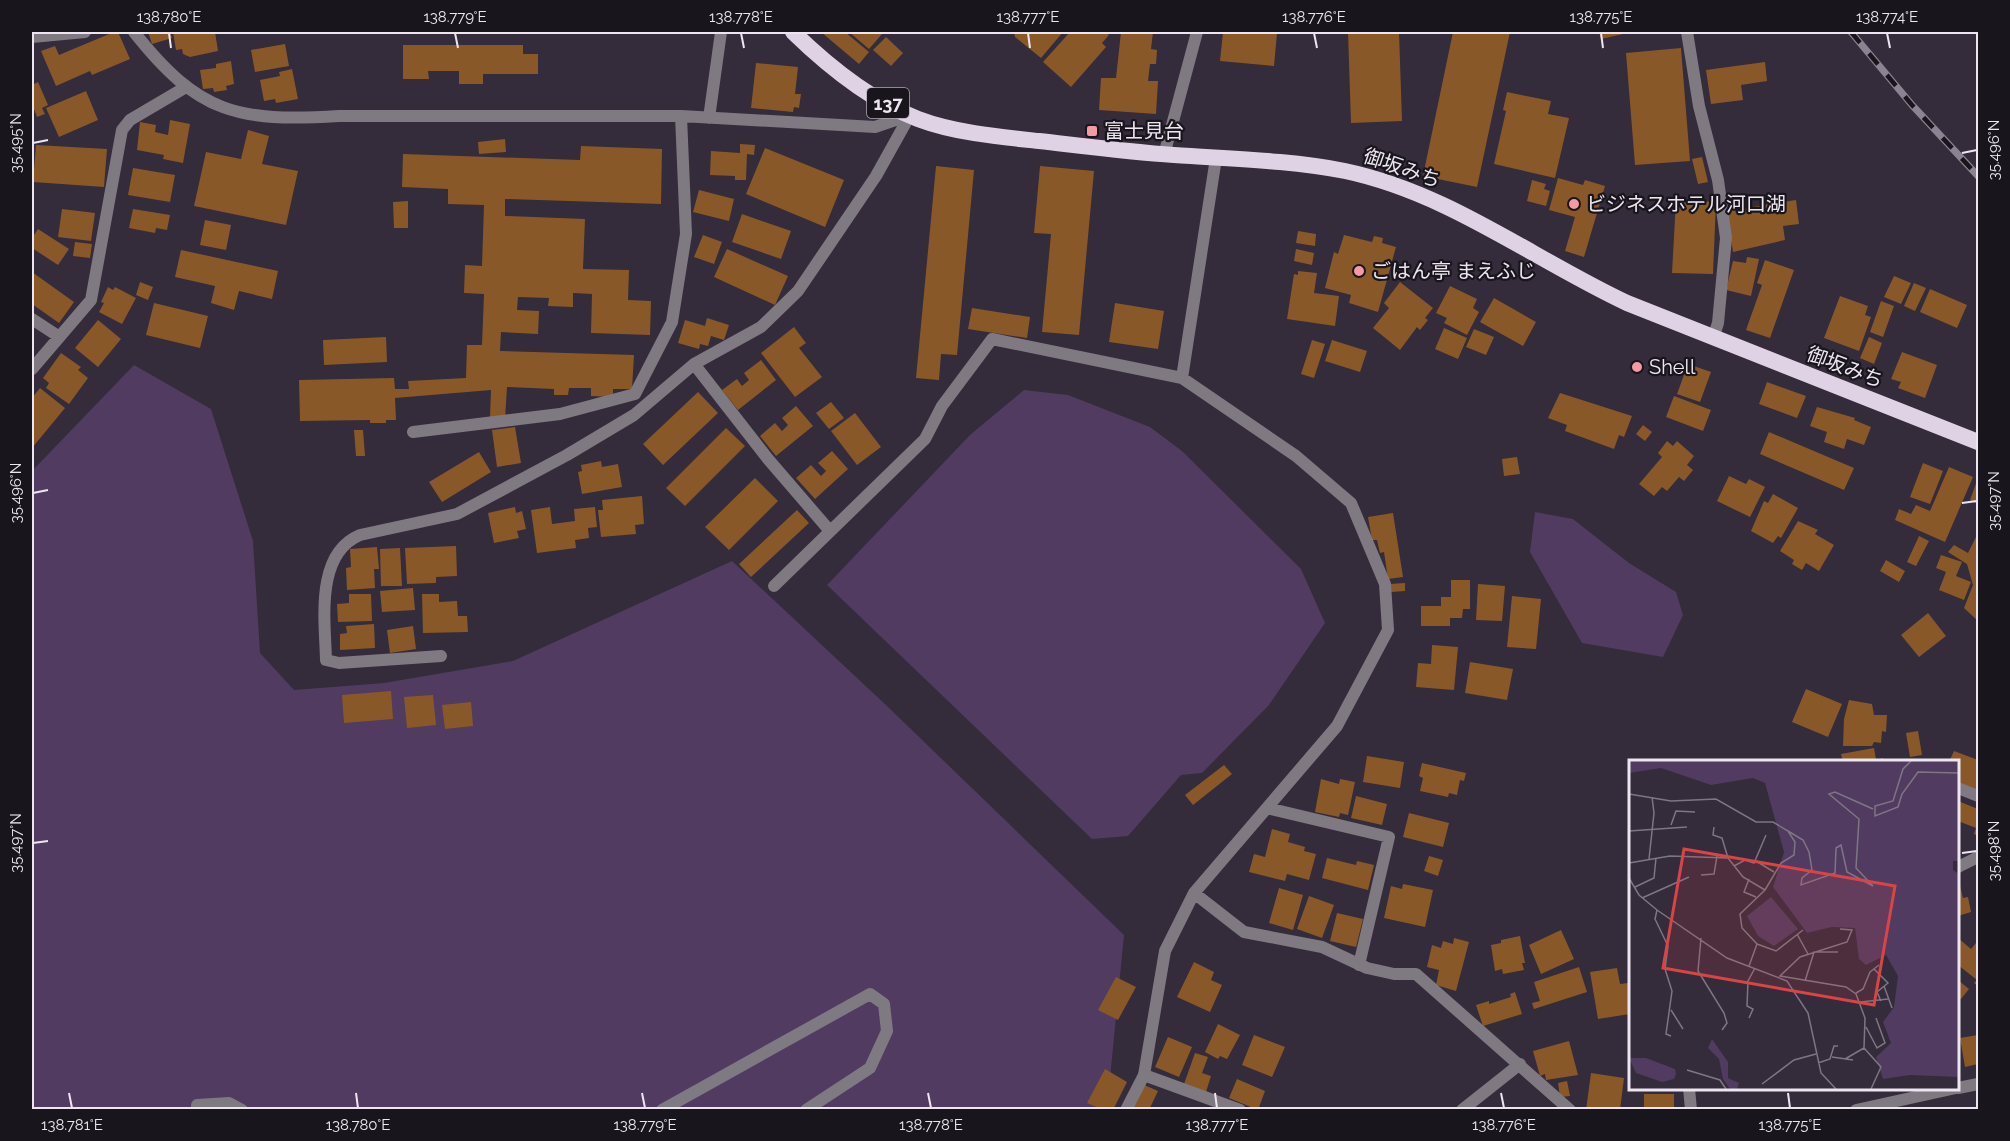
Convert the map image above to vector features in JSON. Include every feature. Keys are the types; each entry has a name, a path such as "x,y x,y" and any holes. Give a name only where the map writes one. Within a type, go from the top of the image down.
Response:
{"highway":[{"name":"御坂みち","path":"793,32 845,78 919,119 1002,137 1164,155 1344,171 1392,183 1489,227 1588,285 1713,338 1978,442"}],"street":[{"path":"32,37 86,32"},
{"path":"134,32 198,97 234,113 289,119 339,116 681,116 875,127 910,115"},
{"path":"709,118 721,32"},
{"path":"1164,155 1197,32"},
{"path":"1687,32 1699,106 1718,180 1726,238 1718,323 1713,338"},
{"path":"32,369 91,300 122,130 130,120 186,87"},
{"path":"441,656 339,663 326,660 324,592 336,555 347,541 360,535 457,514 567,455 634,415 694,364 761,327 798,291 876,176 910,115"},
{"path":"413,432 560,414 635,394 672,322 686,234 681,116"},
{"path":"1182,378 1216,158"},
{"path":"32,319 58,336"},
{"path":"774,586 925,439 942,406 992,339 1182,378 1296,456 1351,503 1384,584 1388,630 1337,726 1194,893 1165,951 1144,1075 1126,1110"},
{"path":"694,364 768,459 830,531"},
{"path":"1959,789 1978,796"},
{"path":"1266,808 1389,837 1359,964"},
{"path":"1959,866 1978,857"},
{"path":"1194,893 1244,932 1322,947 1359,964 1394,974 1416,974 1570,1110"},
{"path":"662,1110 870,994 884,1004 887,1031 870,1068 806,1110"},
{"path":"1462,1110 1520,1064"},
{"path":"1144,1075 1240,1110"},
{"path":"1959,1088 1978,1084"},
{"path":"1689,1090 1691,1110"},
{"path":"1856,1110 1948,1090"},
{"path":"1201,1110 1208,1098"},
{"path":"197,1110 197,1105 229,1103 242,1110"}],"shaded area":[{"path":"134,365 211,409 253,541 260,653 294,690 384,683 513,661 732,561 887,706 1124,935 1107,1109 32,1109 32,471"},
{"path":"1024,390 1068,395 1150,427 1182,451 1301,569 1325,623 1269,705 1202,773 1181,775 1128,836 1092,839 827,585 970,435"},
{"path":"1535,512 1573,519 1629,563 1676,592 1683,615 1663,657 1582,643 1530,552"}],"building":[{"path":"118,32 130,59 92,75 90,71 56,86 41,51 55,46 59,55"},
{"path":"148,32 170,32 172,38 152,44"},
{"path":"173,32 215,32 218,51 190,57 183,54 182,49 176,50"},
{"path":"821,32 845,32 869,52 859,64"},
{"path":"849,32 879,32 882,34 869,49"},
{"path":"1014,32 1063,32 1041,58 1015,37"},
{"path":"1070,32 1105,32 1109,35 1102,43 1106,47 1071,87 1043,62"},
{"path":"1121,32 1153,32 1151,49 1157,50 1156,64 1150,64 1148,81 1158,81 1156,114 1099,110 1101,78 1116,78"},
{"path":"1223,32 1277,33 1274,66 1220,61"},
{"path":"1348,32 1399,32 1402,121 1351,123"},
{"path":"1453,32 1510,32 1477,187 1423,176"},
{"path":"1599,32 1622,32 1623,34 1601,39"},
{"path":"886,37 903,53 891,66 873,50"},
{"path":"285,44 289,66 255,72 251,50"},
{"path":"403,45 523,45 523,54 538,54 538,74 483,74 483,84 459,84 459,71 428,71 429,79 403,79"},
{"path":"1681,48 1690,161 1635,165 1626,53"},
{"path":"231,61 234,84 226,86 227,90 214,92 213,88 203,89 200,70 216,68 216,64"},
{"path":"1765,62 1767,81 1741,85 1743,100 1711,104 1706,70"},
{"path":"756,63 798,67 795,94 801,94 799,108 794,107 793,112 751,108"},
{"path":"292,69 298,99 276,103 275,99 264,101 260,80 280,76 279,72"},
{"path":"38,82 48,105 42,108 45,114 37,117 32,104 32,85"},
{"path":"86,91 98,120 59,137 46,108"},
{"path":"1507,92 1551,101 1548,114 1569,118 1555,178 1494,164 1506,111 1503,110"},
{"path":"170,120 190,124 183,163 163,159 164,155 137,150 140,122 156,125 155,132 168,135"},
{"path":"248,130 269,136 262,164 298,171 286,225 194,206 206,152 241,159"},
{"path":"505,139 506,152 479,154 478,142"},
{"path":"740,144 755,145 754,155 747,154 746,180 735,180 735,176 710,175 711,151 740,153"},
{"path":"36,145 107,149 104,187 33,182"},
{"path":"581,146 662,149 661,204 505,199 505,216 585,219 583,269 629,270 628,300 651,301 650,335 591,333 592,294 573,293 573,307 548,306 549,298 518,297 517,310 539,311 538,334 501,332 500,351 634,355 632,389 613,389 613,397 591,396 591,388 569,388 568,395 554,395 554,389 507,387 505,419 490,418 491,390 395,398 396,420 386,420 386,423 370,423 370,420 300,421 299,380 394,378 395,389 409,389 408,381 466,378 467,345 482,345 484,294 464,293 465,265 482,266 484,205 448,204 448,189 402,187 403,154 580,160"},
{"path":"765,148 844,180 825,227 746,194"},
{"path":"1702,157 1708,182 1698,184 1692,159"},
{"path":"936,166 974,170 957,355 941,354 939,380 916,378"},
{"path":"1040,166 1094,171 1079,335 1042,332 1051,234 1034,233"},
{"path":"133,168 175,175 170,202 128,195"},
{"path":"1558,178 1583,185 1585,180 1605,186 1584,257 1565,251 1575,217 1549,210"},
{"path":"1532,180 1546,184 1544,189 1550,191 1546,206 1527,201"},
{"path":"699,190 734,199 729,221 693,212"},
{"path":"1676,200 1716,202 1713,274 1672,273"},
{"path":"1796,200 1799,224 1783,226 1785,240 1733,252 1727,211"},
{"path":"408,201 408,228 394,228 393,202"},
{"path":"62,209 95,213 91,241 58,237"},
{"path":"133,209 170,215 167,230 156,228 155,233 129,228"},
{"path":"742,214 791,231 781,259 732,242"},
{"path":"205,220 231,225 226,250 200,245"},
{"path":"38,229 69,249 58,265 32,248 32,238"},
{"path":"1298,231 1316,234 1315,246 1296,243"},
{"path":"703,235 722,242 714,264 694,257"},
{"name":"ごはん亭 まえふじ","path":"1344,235 1372,242 1374,236 1383,238 1382,243 1396,247 1378,312 1349,303 1351,295 1325,288 1334,252 1338,254"},
{"path":"75,242 92,244 90,258 73,256"},
{"path":"727,249 788,276 775,305 714,277"},
{"path":"1296,249 1314,253 1312,265 1294,261"},
{"path":"181,250 278,271 272,299 239,291 234,310 211,303 215,286 175,277"},
{"path":"1747,257 1759,259 1751,296 1726,290 1733,261 1746,263"},
{"path":"1765,260 1794,270 1770,338 1746,330 1762,285 1757,283"},
{"path":"1298,271 1317,273 1314,293 1339,296 1335,326 1287,319 1294,274 1298,275"},
{"path":"32,272 74,302 59,323 32,304"},
{"path":"1894,276 1911,283 1901,304 1884,297"},
{"path":"140,282 153,287 148,300 136,295"},
{"path":"1400,282 1433,308 1425,318 1428,320 1420,330 1417,327 1400,350 1373,328 1389,308 1384,303"},
{"path":"1914,283 1926,288 1915,311 1904,306"},
{"path":"1450,286 1477,299 1473,308 1479,312 1467,335 1444,323 1447,318 1436,313"},
{"path":"108,287 113,290 115,287 136,298 122,324 99,312"},
{"path":"1930,289 1967,305 1957,328 1920,312"},
{"path":"1840,296 1868,306 1865,315 1871,317 1859,351 1824,338"},
{"path":"1494,298 1536,322 1523,346 1480,322"},
{"path":"1881,301 1894,306 1883,337 1870,332"},
{"path":"154,303 208,316 200,348 146,335"},
{"path":"1115,303 1164,311 1158,349 1109,342"},
{"path":"972,308 1030,317 1027,338 968,329"},
{"path":"707,318 729,325 724,340 711,336 708,346 700,344 699,349 678,343 685,320 705,326"},
{"path":"98,320 121,339 98,367 75,348"},
{"path":"794,327 806,343 799,348 822,377 795,397 761,353"},
{"path":"1444,328 1467,338 1458,359 1435,349"},
{"path":"1474,329 1494,337 1486,355 1466,347"},
{"path":"386,337 387,362 324,365 323,340"},
{"path":"1869,337 1882,343 1874,364 1860,358"},
{"path":"1312,340 1325,344 1314,378 1301,374"},
{"path":"1332,340 1367,351 1360,372 1325,361"},
{"path":"1902,352 1937,365 1925,398 1898,388 1901,382 1891,379"},
{"path":"61,353 81,367 78,370 88,378 69,404 46,388 49,383 43,378"},
{"path":"761,360 776,380 738,410 722,390 737,379 742,386 749,380 744,373"},
{"path":"1688,364 1711,372 1700,402 1677,394"},
{"path":"1767,382 1806,396 1797,418 1759,404"},
{"path":"40,388 65,408 32,448 32,398"},
{"path":"698,392 718,413 663,465 643,444"},
{"path":"1560,393 1632,416 1624,437 1619,435 1614,449 1565,431 1567,425 1548,418"},
{"path":"1674,396 1711,410 1703,431 1666,417"},
{"path":"831,402 844,418 829,429 816,413"},
{"path":"796,406 813,426 776,456 760,436 775,423 782,431 788,425 782,418"},
{"path":"1817,407 1855,418 1854,420 1871,427 1864,445 1847,439 1844,449 1824,442 1827,432 1810,426"},
{"path":"855,413 881,447 857,465 831,431"},
{"path":"1643,425 1652,432 1645,441 1636,434"},
{"path":"515,427 521,463 497,467 492,430"},
{"path":"726,428 745,446 685,506 666,488"},
{"path":"354,430 363,430 365,456 356,456"},
{"path":"1769,432 1854,468 1844,490 1760,454"},
{"path":"1667,441 1673,446 1677,441 1694,456 1687,465 1693,470 1684,481 1679,477 1667,491 1662,487 1654,496 1639,484 1662,457 1658,453"},
{"path":"832,451 848,469 815,499 796,478 811,465 821,476 826,471 818,463"},
{"path":"479,452 491,472 442,502 429,482"},
{"path":"1517,457 1520,474 1504,476 1502,459"},
{"path":"601,461 602,467 618,464 622,487 582,494 578,472 582,471 581,465"},
{"path":"1923,463 1943,471 1930,504 1910,497"},
{"path":"1949,467 1973,477 1945,542 1895,520 1899,509 1911,514 1916,505 1930,511"},
{"path":"1729,476 1746,484 1749,479 1765,487 1750,517 1717,501"},
{"path":"755,478 778,501 729,550 705,527"},
{"path":"1978,478 1978,504 1970,500"},
{"path":"1773,494 1798,508 1781,538 1778,536 1773,543 1751,531 1764,501 1768,503"},
{"path":"642,496 644,524 635,525 636,534 601,537 598,510 603,510 602,500"},
{"path":"515,507 516,513 522,511 526,529 517,531 519,538 494,543 488,513"},
{"path":"550,507 552,524 575,521 574,509 595,507 597,527 588,528 589,538 575,540 576,548 537,553 531,510"},
{"path":"797,510 809,523 751,577 739,564"},
{"path":"1393,513 1403,577 1388,579 1384,552 1380,553 1377,540 1372,540 1368,517"},
{"path":"1798,521 1818,530 1815,534 1834,545 1819,571 1806,563 1802,570 1792,564 1794,560 1780,551"},
{"path":"1978,533 1978,621 1964,608 1973,585 1967,564 1948,552 1954,545 1968,553"},
{"path":"1919,536 1929,541 1916,566 1907,562"},
{"path":"456,546 457,576 436,577 436,583 407,584 405,548"},
{"path":"377,547 379,569 374,569 375,588 347,590 346,568 351,567 350,549"},
{"path":"400,548 402,586 381,586 380,549"},
{"path":"1941,555 1962,562 1956,576 1971,582 1964,600 1939,590 1946,572 1936,568"},
{"path":"1886,560 1905,571 1899,582 1880,571"},
{"path":"1451,580 1470,580 1470,609 1463,609 1462,618 1450,618 1450,626 1421,626 1421,606 1441,606 1441,597 1451,597"},
{"path":"1405,583 1405,591 1391,592 1390,584"},
{"path":"1478,584 1505,586 1502,621 1476,620"},
{"path":"413,588 415,610 382,612 380,591"},
{"path":"349,594 371,594 372,621 338,622 337,604 349,603"},
{"path":"422,594 439,594 439,602 457,601 458,616 467,616 468,632 423,633"},
{"path":"1512,596 1541,599 1536,649 1507,647"},
{"path":"1928,613 1946,636 1919,657 1901,635"},
{"path":"374,624 375,648 340,650 340,634 347,633 346,626"},
{"path":"413,626 416,649 390,653 387,630"},
{"path":"1432,645 1458,647 1454,690 1416,687 1418,663 1431,664"},
{"path":"1470,662 1513,669 1507,700 1465,693"},
{"path":"1806,689 1842,704 1828,737 1792,722"},
{"path":"391,691 393,719 344,723 342,695"},
{"path":"433,695 436,725 407,728 404,697"},
{"path":"1849,700 1872,704 1874,715 1887,715 1886,732 1882,731 1881,743 1874,742 1872,746 1843,746 1844,719"},
{"path":"471,702 473,726 445,729 442,705"},
{"path":"1918,731 1922,755 1910,757 1906,733"},
{"path":"1874,748 1876,760 1842,760 1841,754"},
{"path":"1954,751 1978,760 1978,790 1959,782 1959,760 1950,760"},
{"path":"1367,756 1404,762 1400,788 1363,782"},
{"path":"1422,763 1466,773 1464,781 1460,780 1457,795 1449,793 1448,797 1420,791 1423,778 1419,776"},
{"path":"1224,765 1232,774 1193,805 1185,795"},
{"path":"1321,779 1339,784 1340,779 1355,782 1348,815 1340,813 1339,817 1315,812"},
{"path":"1356,796 1387,804 1382,825 1351,818"},
{"path":"1959,801 1978,809 1978,836 1974,834 1976,828 1959,821"},
{"path":"1409,813 1449,823 1443,847 1403,837"},
{"path":"1272,829 1290,834 1288,842 1305,847 1304,851 1316,854 1309,880 1287,874 1285,881 1249,872 1254,854 1265,857"},
{"path":"1429,856 1443,860 1438,876 1424,871"},
{"path":"1327,858 1356,865 1357,861 1374,865 1368,890 1322,878"},
{"path":"1959,882 1963,898 1968,897 1971,912 1959,916"},
{"path":"1403,884 1433,890 1425,927 1384,918 1391,886 1402,889"},
{"path":"1279,888 1303,895 1293,930 1269,923"},
{"path":"1309,896 1334,905 1322,938 1297,929"},
{"path":"1337,913 1363,919 1356,947 1330,941"},
{"path":"1561,930 1574,959 1541,974 1529,945"},
{"path":"1520,936 1525,963 1522,963 1524,970 1503,974 1502,969 1495,971 1491,945 1501,943 1501,940"},
{"path":"1454,938 1469,942 1456,991 1436,985 1439,970 1427,967 1432,945 1441,948 1443,941 1453,944"},
{"path":"1959,939 1971,949 1976,943 1978,945 1978,986 1974,983 1977,980 1959,966"},
{"path":"1194,962 1214,972 1211,980 1222,985 1210,1012 1177,997"},
{"path":"1579,967 1587,992 1534,1009 1532,1003 1540,1001 1534,982"},
{"path":"1617,968 1620,984 1628,983 1629,1014 1598,1019 1590,972"},
{"path":"1116,977 1136,987 1118,1020 1098,1010"},
{"path":"1959,981 1969,989 1961,999 1959,997"},
{"path":"1515,992 1522,1014 1483,1026 1476,1005 1489,1001 1489,1004 1511,997 1510,994"},
{"path":"1218,1024 1240,1035 1227,1059 1220,1056 1218,1059 1205,1052"},
{"path":"1254,1035 1285,1047 1272,1077 1242,1065"},
{"path":"1978,1035 1978,1064 1965,1067 1960,1038"},
{"path":"1168,1037 1192,1047 1179,1077 1155,1067"},
{"path":"1569,1041 1578,1075 1546,1080 1545,1074 1540,1076 1533,1051"},
{"path":"1195,1053 1208,1057 1202,1073 1211,1076 1206,1092 1184,1084"},
{"path":"1105,1069 1127,1082 1113,1110 1104,1110 1087,1103"},
{"path":"1591,1073 1624,1078 1620,1110 1586,1110"},
{"path":"1237,1079 1265,1091 1258,1110 1229,1098"},
{"path":"1567,1081 1570,1096 1560,1097 1558,1083"},
{"path":"1142,1084 1158,1091 1149,1110 1130,1110"},
{"path":"1644,1094 1674,1094 1674,1110 1644,1110"}],"railway":[{"path":"1851,32 1912,105 1978,176"}],"place":[{"name":"富士見台","path":"1092,131"},
{"name":"ビジネスホテル河口湖","path":"1574,204"},
{"name":"ごはん亭 まえふじ","path":"1359,271"},
{"name":"Shell","path":"1637,367"}]}
